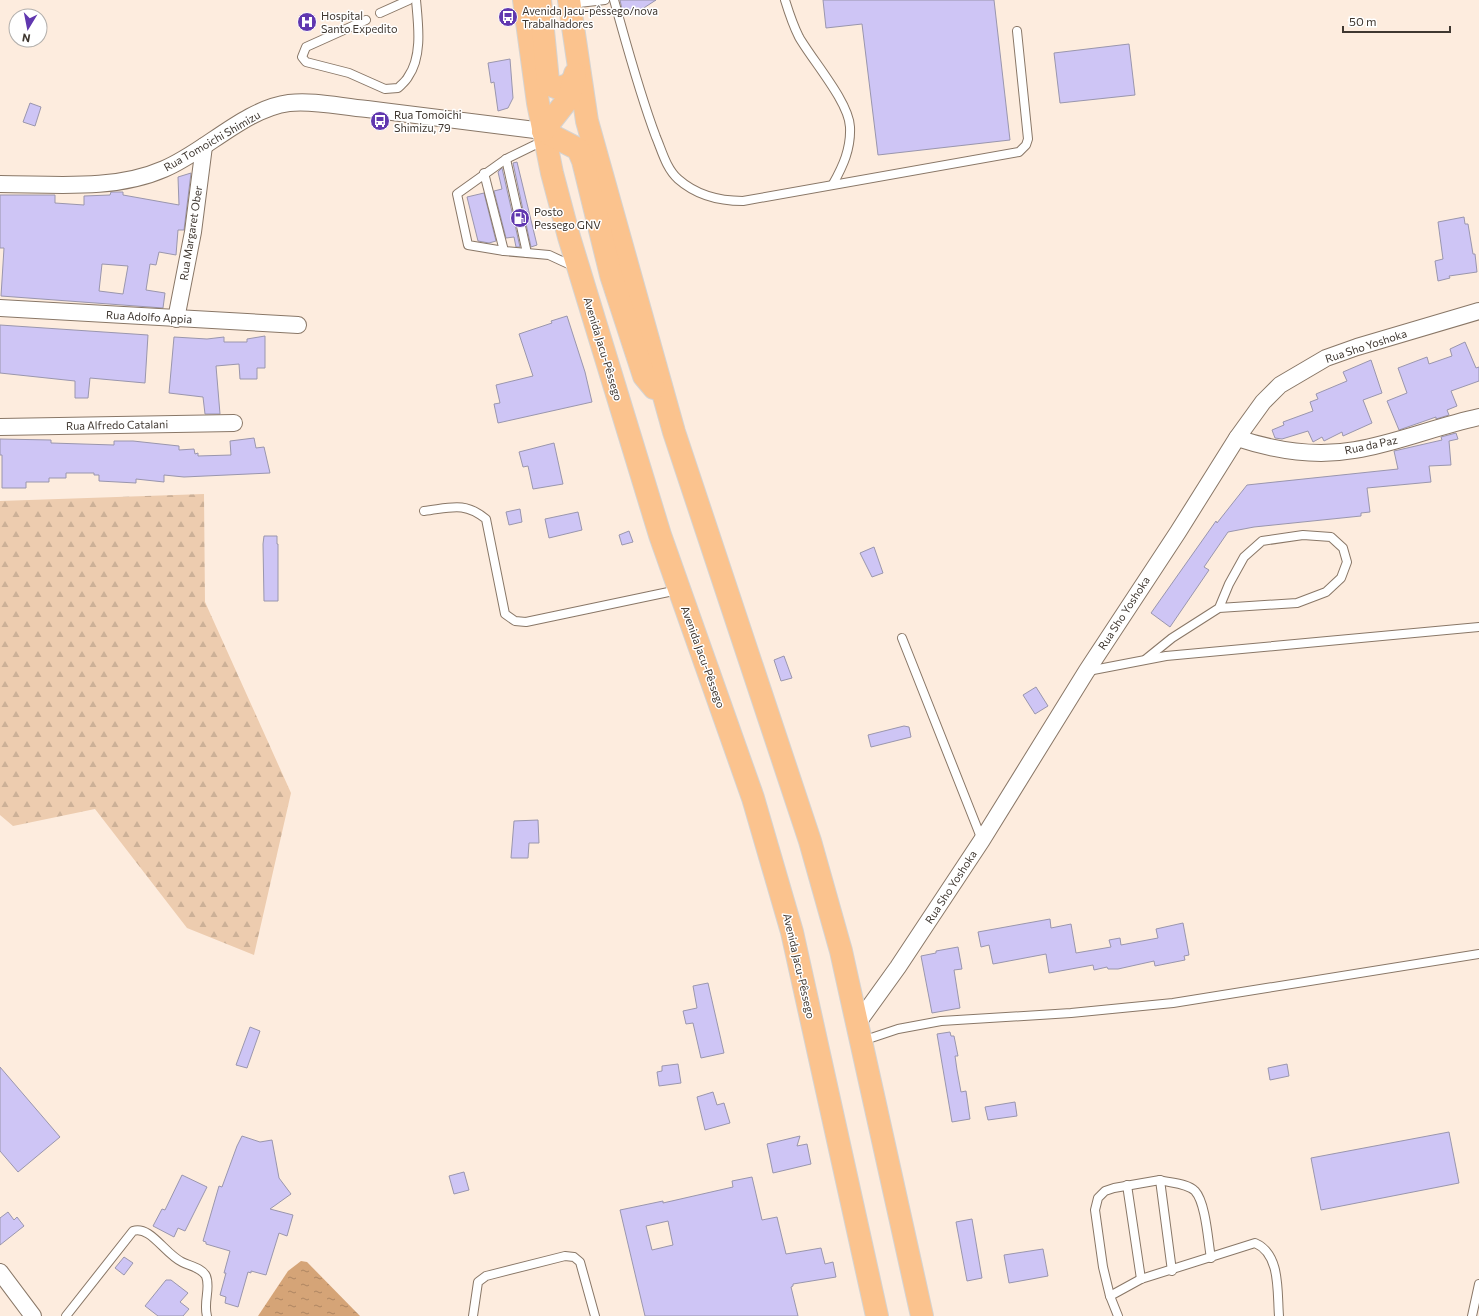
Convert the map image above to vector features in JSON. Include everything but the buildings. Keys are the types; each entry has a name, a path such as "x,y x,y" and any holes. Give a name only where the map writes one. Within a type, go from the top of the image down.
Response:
{"highway":[{"name":"Avenida Jacu-Pêssego","path":"524,0 544,136 552,173 579,270 639,470 678,590 753,798 792,932 877,1316"},
{"path":"540,0 548,81 550,85 558,88 568,85 576,72"},
{"path":"569,2 576,72 587,121 666,402 810,841 840,951 859,1033 917,1311"},
{"path":"576,72 569,98 544,136 578,149 583,161 611,275 644,376 666,402"},
{"path":"552,173 564,162 574,166 611,299 627,324"}],"street":[{"name":"Rua Tomoichi Shimizu","path":"0,184 71,184 130,180 165,169 261,112 289,103 328,105 544,136"},
{"name":"Rua Margaret Ober","path":"176,319 193,232 204,146"},
{"name":"Rua Adolfo Appia","path":"0,308 298,325"},
{"name":"Rua Sho Yoshoka","path":"859,1033 898,967 982,840 1086,672 1178,532 1237,438 1263,402 1280,385 1326,358 1357,346 1478,313"},
{"name":"Rua da Paz","path":"1237,438 1257,445 1276,448 1340,452 1386,443 1451,423 1479,417"},
{"name":"Rua Alfredo Catalani","path":"0,427 234,423"},
{"path":"0,1272 33,1316"}],"lane":[{"path":"380,13 409,0"},
{"path":"366,20 306,47 302,57 306,62 349,73 385,89 398,88 408,77 417,53 418,33 416,0"},
{"path":"569,2 606,0"},
{"path":"614,0 646,110 668,167 678,179 692,189 725,201 743,201 833,184 1012,154 1023,150 1028,139 1017,31"},
{"path":"785,0 799,37 846,109 850,125 848,153 833,184"},
{"path":"544,136 506,159 457,194 468,245 504,251 549,254 579,270"},
{"path":"506,159 527,253"},
{"path":"484,174 504,251"},
{"path":"424,511 461,506 474,509 486,519 505,614 514,621 526,622 678,590"},
{"path":"1146,659 1172,638 1219,608 1297,603 1326,592 1340,578 1347,562 1343,548 1331,537 1303,535 1262,541 1244,557 1228,584 1219,608"},
{"path":"1086,672 1146,659 1244,647 1479,627"},
{"path":"902,638 982,840"},
{"path":"859,1033 942,1021 1071,1013 1173,1003 1479,954"},
{"path":"1160,1180 1172,1271"},
{"path":"1118,1316 1110,1296 1102,1267 1095,1210 1098,1198 1105,1191 1127,1185 1160,1180 1184,1185 1195,1191 1202,1204 1211,1258"},
{"path":"1127,1185 1141,1279"},
{"path":"66,1316 133,1231 138,1229 149,1233 175,1258 202,1271 206,1277 207,1286 204,1308 207,1316"},
{"path":"1110,1296 1141,1279 1172,1271 1255,1244 1262,1247 1269,1254 1276,1277 1279,1316"},
{"path":"473,1316 478,1282 486,1276 565,1256 574,1257 580,1262 594,1316"},
{"path":"1472,1316 1479,1284"}],"green space":[{"path":"204,494 205,602 291,793 254,955 187,928 95,809 13,826 0,815 0,501"}],"water":[{"path":"301,1261 307,1262 360,1316 258,1316 288,1271"}],"place":[{"name":"Avenida Jacu-pêssego/nova Trabalhadores","path":"508,17"},
{"name":"Hospital Santo Expedito","path":"307,22"},
{"name":"Rua Tomoichi Shimizu, 79","path":"380,121"},
{"name":"Posto Pessego GNV","path":"520,218"}]}
